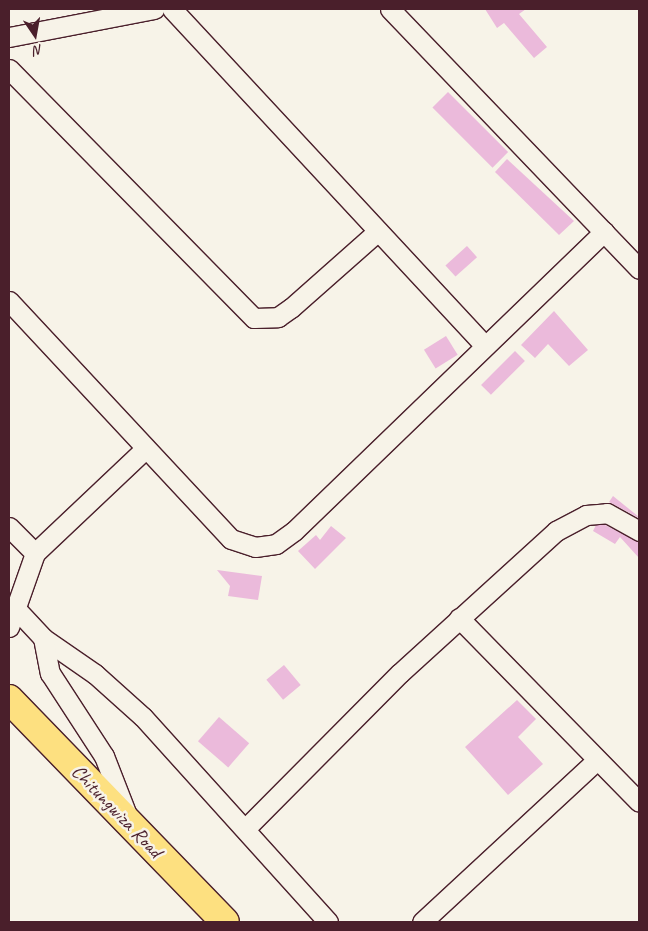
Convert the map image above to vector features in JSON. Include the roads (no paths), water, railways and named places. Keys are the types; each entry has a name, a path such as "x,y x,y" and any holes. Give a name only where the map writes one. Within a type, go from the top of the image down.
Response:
{"main road":[{"name":"Chitungwiza Road","path":"9,699 225,922"}],"street":[{"path":"9,37 154,9"},
{"path":"172,9 484,345"},
{"path":"390,9 639,269"},
{"path":"9,69 254,318 278,317 291,308 378,231"},
{"path":"9,301 231,539 255,547 276,544 604,232"},
{"path":"145,449 35,554 13,619 95,674 143,717 246,828 328,922"},
{"path":"246,828 459,618 569,521 607,513 639,531"},
{"path":"9,527 35,554"},
{"path":"459,618 639,802"},
{"path":"43,638 50,674 104,756 131,825"},
{"path":"422,922 597,760"}]}
